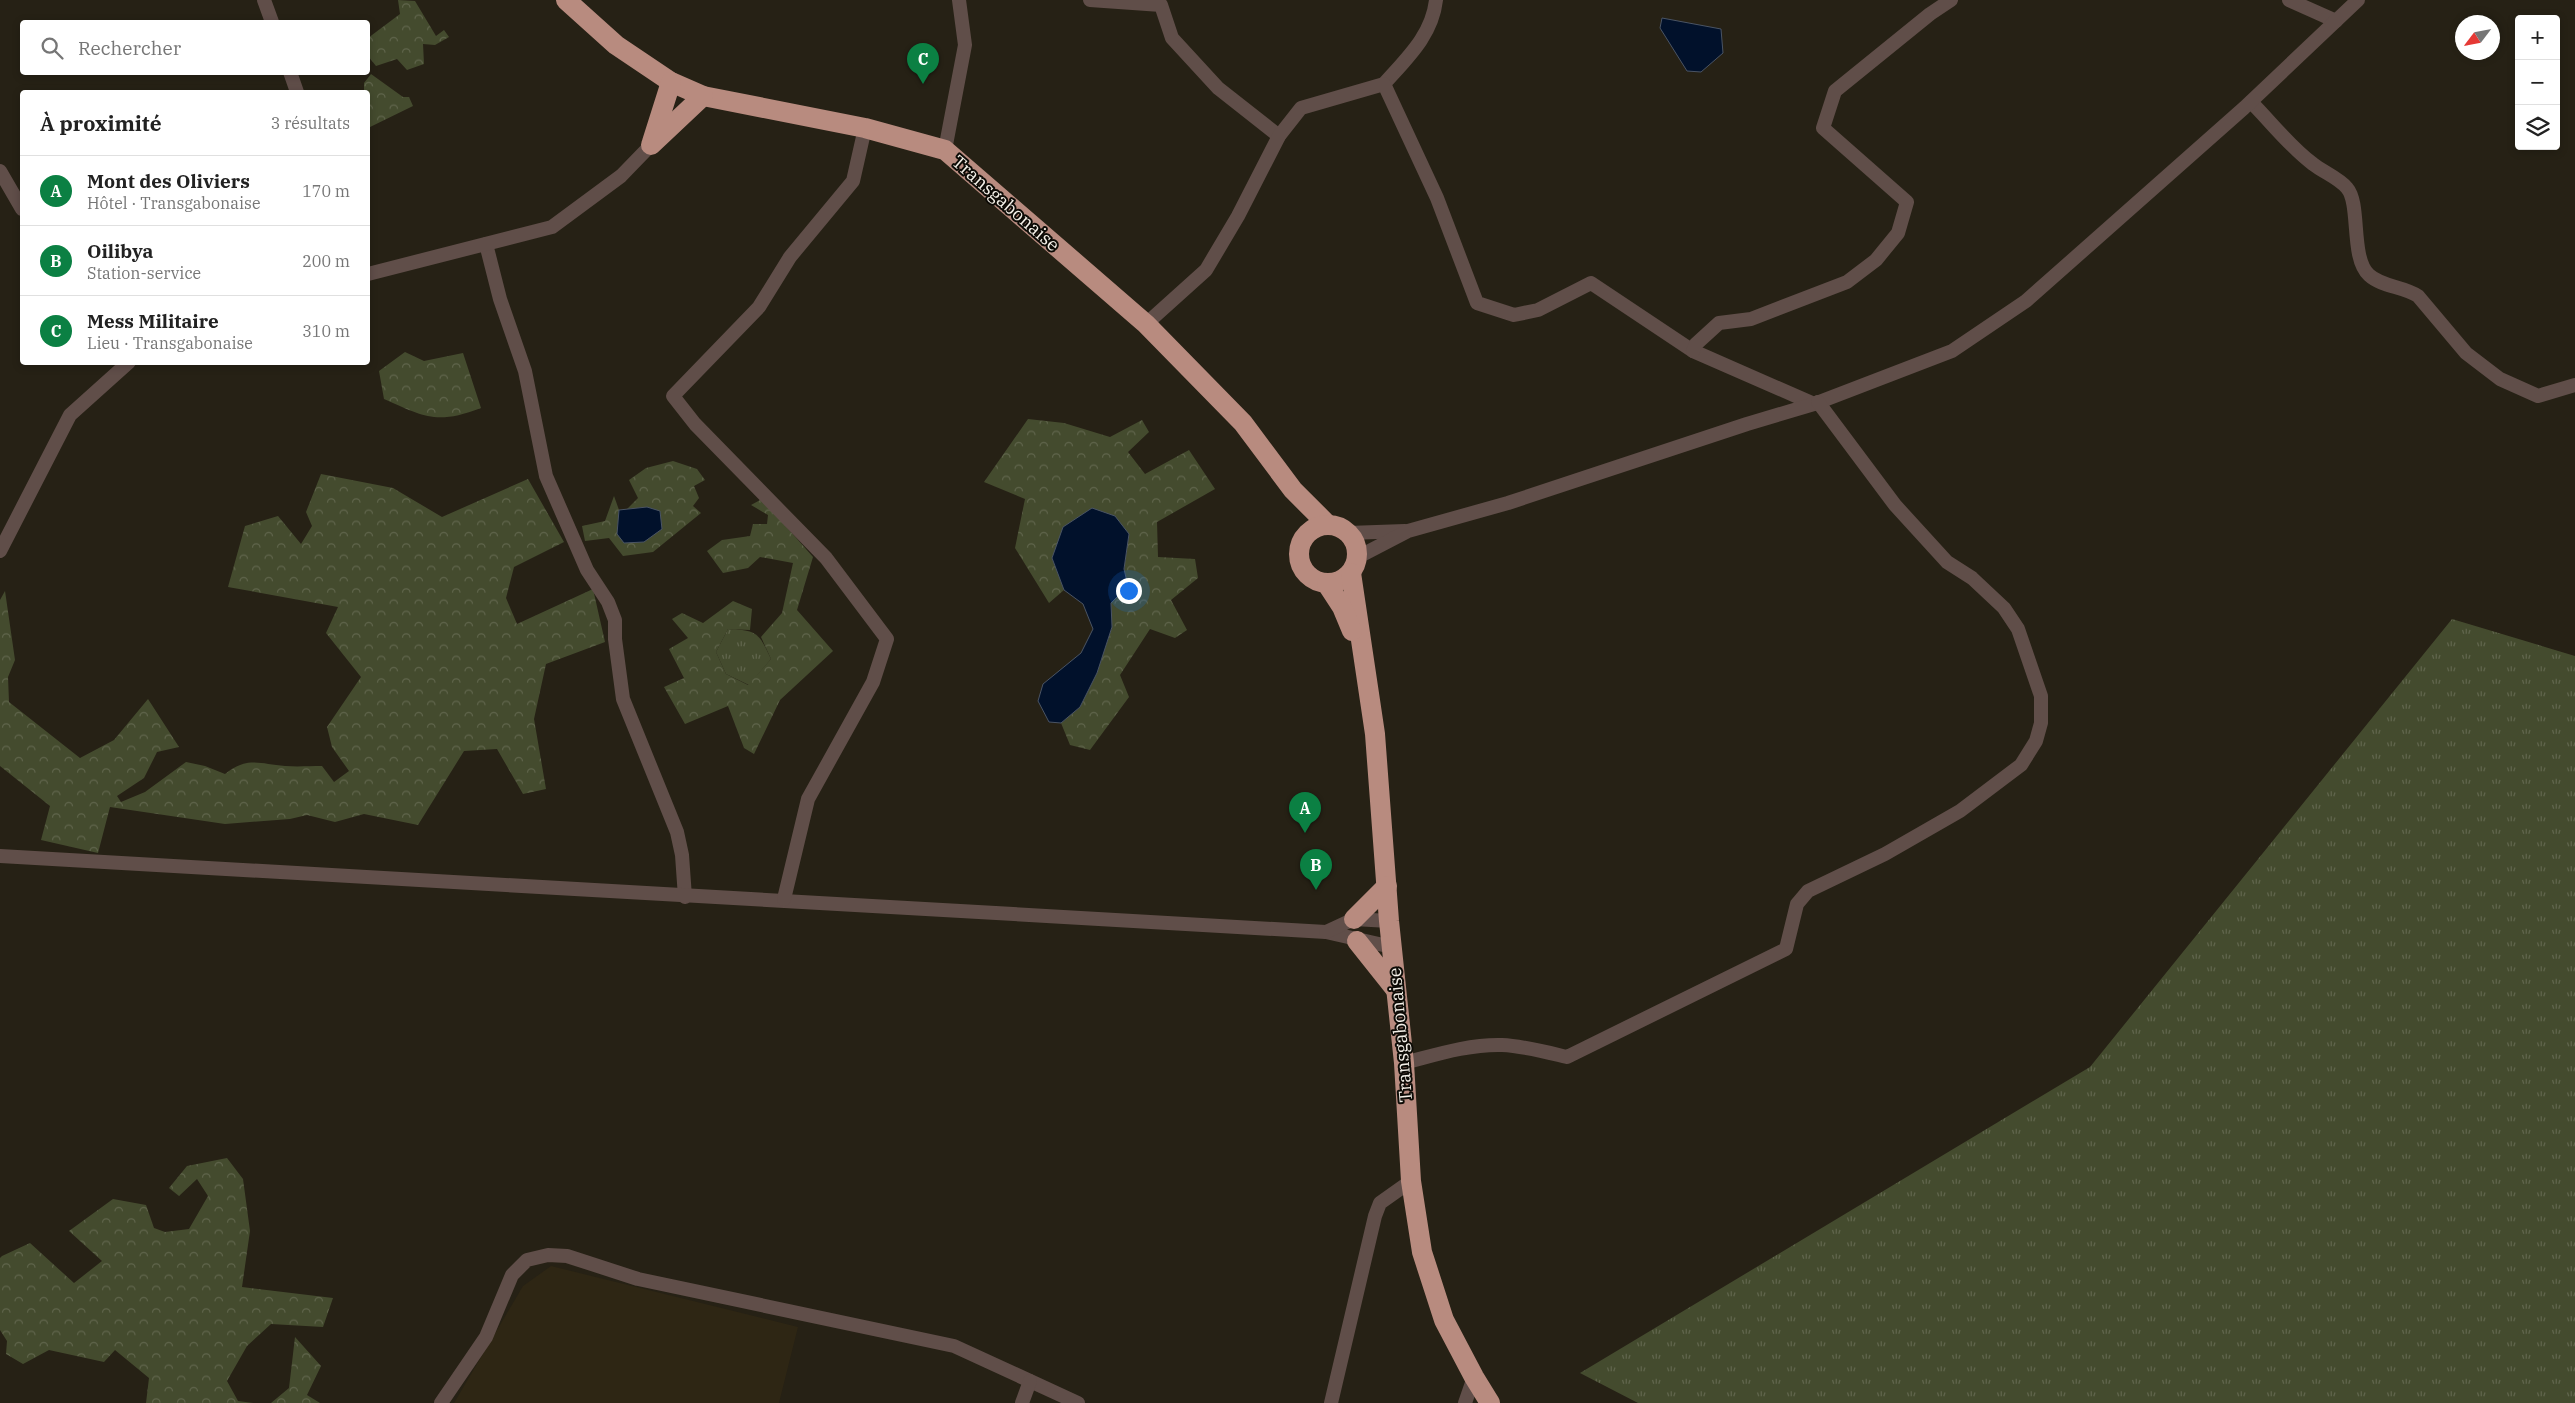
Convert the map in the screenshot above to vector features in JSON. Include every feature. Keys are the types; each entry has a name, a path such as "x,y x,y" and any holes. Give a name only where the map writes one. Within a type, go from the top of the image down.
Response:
{"highway":[{"name":"Transgabonaise","path":"566,0 616,45 671,82 703,96 865,128 945,150 1146,324 1243,423 1294,490 1328,525"},
{"path":"651,145 671,82"},
{"path":"651,145 703,96"},
{"name":"Transgabonaise","path":"1294,490 1306,534"},
{"path":"1328,525 1339,527 1348,533 1354,540 1354,565 1336,583 1327,584 1314,581 1304,572 1299,559 1299,546 1306,534 1320,526 1328,525"},
{"name":"Transgabonaise","path":"1354,565 1362,653 1375,734 1389,921 1404,1063 1411,1182 1422,1252 1444,1320 1490,1403"},
{"name":"Transgabonaise","path":"1327,584 1342,607 1362,653"},
{"path":"1354,919 1387,886"},
{"path":"1357,941 1396,990"}],"street":[{"path":"264,0 271,20"},
{"path":"945,150 965,45 959,0"},
{"path":"1090,0 1161,5 1172,38 1218,88 1279,136"},
{"path":"1146,324 1206,270 1238,216 1279,136 1301,108 1384,84 1423,40 1430,26 1436,0"},
{"path":"1693,351 1696,344 1719,323 1751,319 1847,282 1876,260 1898,233 1907,202 1823,128 1835,91 1930,14 1951,0"},
{"path":"2289,0 2336,21"},
{"path":"1348,533 1408,531 1508,503 1816,403 1952,351 2026,301 2251,102 2358,0"},
{"path":"291,75 296,90"},
{"path":"1384,84 1436,198 1477,303 1514,315 1538,310 1592,283 1693,351 1816,403 1895,505 1947,562 1972,578 2004,608 2018,629 2041,696 2041,722 2036,741 2021,765 1960,810 1885,854 1808,891 1797,904 1786,949 1567,1056 1501,1045 1450,1050 1404,1063"},
{"path":"2251,102 2312,164 2347,188 2351,196 2355,232 2362,262 2367,273 2375,280 2408,289 2418,296 2466,353 2500,379 2538,396 2575,385"},
{"path":"784,899 808,799 873,682 887,639 826,558 694,424 674,396 759,307 790,257 853,181 865,128"},
{"path":"370,273 552,227 621,176 651,145"},
{"path":"0,171 20,206"},
{"path":"486,244 500,299 525,371 546,476 587,570 608,602 615,620 623,699 677,832 682,855 686,897"},
{"path":"0,551 70,416 126,365"},
{"path":"1354,565 1408,531"},
{"path":"0,856 686,897 784,899 1326,932 1357,941 1392,947"},
{"path":"1326,932 1354,919 1389,921"},
{"path":"1331,1403 1375,1216 1380,1203 1411,1182"},
{"path":"440,1403 486,1336 512,1274 526,1260 548,1255 568,1256 638,1279 954,1346 1078,1403"},
{"path":"1465,1403 1474,1377"},
{"path":"1022,1403 1030,1381"}],"shaded area":[{"path":"551,1266 798,1327 779,1403 454,1403 523,1286"}],"green space":[{"path":"398,0 415,1 436,36 444,30 449,37 435,45 423,44 424,64 407,70 397,59 376,66 370,58 370,36 400,14"},
{"path":"371,74 403,97 409,97 413,106 370,127 370,90 364,90 364,83"},
{"path":"405,352 424,361 463,353 481,408 453,416 431,417 384,399 379,371"},
{"path":"1028,419 1064,423 1110,437 1142,420 1149,432 1128,452 1145,474 1189,450 1215,489 1157,522 1158,557 1195,559 1198,578 1171,600 1187,630 1175,638 1150,629 1120,675 1129,697 1090,750 1070,745 1061,723 1080,707 1097,673 1112,627 1111,603 1128,586 1124,569 1129,533 1052,558 1064,590 1049,603 1015,548 1025,499 984,482"},
{"path":"673,461 697,469 705,480 694,486 699,498 693,506 701,513 653,552 623,556 609,538 585,541 582,526 605,521 614,496 619,510 617,534 647,507 627,509 638,498 629,480 646,468"},
{"path":"321,474 393,488 442,517 528,479 564,542 514,567 506,598 517,624 593,589 605,642 546,664 534,719 546,789 523,794 497,749 464,751 418,825 364,814 335,822 307,815 290,819 225,824 110,807 98,853 41,840 50,806 0,766 0,600 5,591 15,660 8,677 9,702 80,758 114,740 148,699 179,747 157,752 144,778 117,796 121,802 145,792 186,762 205,766 225,774 240,765 254,762 290,766 322,766 334,782 349,771 332,747 327,727 361,677 326,633 338,607 228,587 245,526 278,516 301,544 312,526 306,512"},
{"path":"762,499 813,557 797,610 833,651 780,700 754,754 744,748 728,706 685,724 664,687 684,678 669,649 688,638 672,619 682,613 703,623 733,601 752,609 750,630 728,629 716,652 726,674 748,685 771,659 761,637 782,613 793,563 760,557 748,568 723,573 707,551 722,540 750,536 753,524 767,524 768,515 751,505"},
{"path":"2452,619 2575,656 2575,1403 1638,1403 1580,1373 2090,1067"},
{"path":"728,629 745,630 756,635 760,638 771,659 749,685 726,674 716,652"},
{"path":"227,1158 243,1179 250,1231 242,1287 333,1298 323,1327 271,1324 247,1346 227,1381 238,1401 253,1403 146,1403 149,1378 115,1350 104,1362 49,1350 23,1364 6,1354 7,1341 0,1330 0,1258 2,1256 30,1243 74,1283 102,1261 69,1231 113,1199 146,1205 154,1228 165,1232 189,1229 208,1196 197,1179 179,1196 169,1188 187,1166"},
{"path":"295,1337 321,1366 307,1395 320,1403 271,1403 289,1388"}],"water":[{"path":"1662,18 1721,29 1723,53 1701,72 1687,71 1660,28"},
{"path":"647,507 660,511 662,529 644,542 624,543 617,534 619,510"},
{"path":"1092,508 1115,516 1129,534 1124,569 1128,586 1111,603 1112,627 1097,673 1080,707 1061,723 1049,722 1038,701 1043,684 1081,653 1093,629 1083,604 1064,590 1052,558 1063,527"}],"place":[{"name":"Mess Militaire","path":"923,84"},
{"name":"Mont des Oliviers","path":"1305,833"},
{"name":"Oilibya","path":"1316,890"}]}
